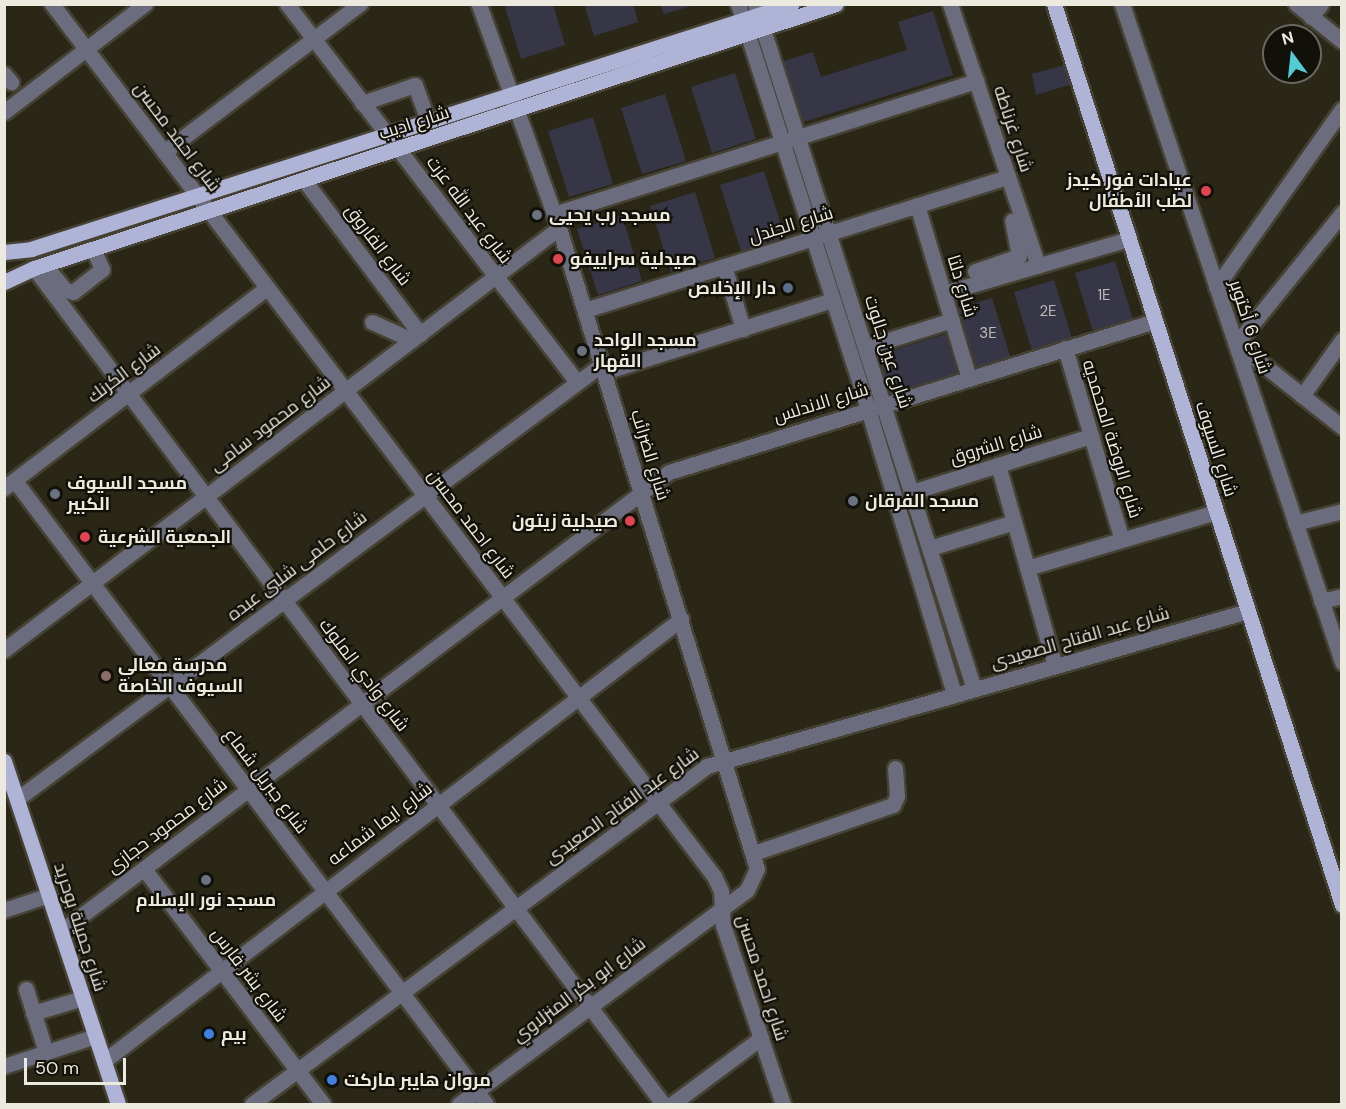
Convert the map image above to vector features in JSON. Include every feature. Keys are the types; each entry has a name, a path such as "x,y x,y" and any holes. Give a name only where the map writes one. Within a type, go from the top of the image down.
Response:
{"main road":[{"name":"شارع اديب","path":"4,282 93,249 516,110 746,27 759,16 792,4"},
{"name":"شارع اديب","path":"759,16 836,4"},
{"name":"شارع السيوف","path":"1054,4 1341,905"},
{"name":"شارع اديب","path":"4,252 31,249 511,95 746,27"},
{"name":"شارع جميلة بوحريد","path":"4,762 118,1104"}],"street":[{"name":"شارع احمد محسن","path":"52,4 714,876 722,907 723,925 783,1104"},
{"path":"4,112 145,4"},
{"name":"شارع عبد الله عزت","path":"287,4 576,382"},
{"path":"164,152 360,4"},
{"name":"شارع الضرائب","path":"479,4 557,220 754,853 758,868 753,884 722,907"},
{"name":"شارع عين جالوت","path":"738,4 834,300 954,694"},
{"name":"شارع غرناطه","path":"950,4 1038,266"},
{"name":"شارع 6 أكتوبر","path":"1122,4 1321,601 1339,644 1341,662"},
{"path":"1296,4 1341,41"},
{"path":"1311,17 1321,4"},
{"name":"شارع عين جالوت","path":"759,16 974,689"},
{"path":"557,220 798,137 977,81"},
{"path":"362,103 415,85 428,121"},
{"path":"1216,287 1341,109"},
{"name":"شارع الجندل","path":"585,310 1008,177"},
{"name":"شارع الفاروق","path":"304,180 416,337"},
{"name":"شارع دلتا","path":"917,205 969,378"},
{"path":"1341,213 1236,344 1341,427"},
{"name":"شارع محمود سامى","path":"4,650 496,277 557,220"},
{"path":"944,293 1019,256 1012,221"},
{"path":"982,273 1038,266 1129,239"},
{"path":"40,267 64,290 73,292 102,269 93,249"},
{"path":"724,266 743,329"},
{"name":"شارع وادي الملوك","path":"40,267 128,394 663,1104"},
{"name":"شارع الكرنك","path":"10,484 267,288"},
{"name":"شارع حلمى شلبى عبده","path":"17,799 576,382 603,368 743,329 834,300"},
{"path":"866,347 952,320"},
{"name":"شارع الاندلس","path":"641,491 683,466 1155,321"},
{"path":"372,322 416,337"},
{"path":"1302,396 1341,340"},
{"name":"شارع الروضة المحمديه","path":"1065,348 1122,540"},
{"name":"شارع الشروق","path":"912,492 1091,436"},
{"path":"998,465 1055,666"},
{"name":"شارع جبريل شماع","path":"10,484 92,584 486,1104"},
{"name":"شارع محمود حجازى","path":"61,931 641,491"},
{"path":"1295,523 1341,511"},
{"path":"1027,568 1216,512"},
{"path":"930,548 1014,522"},
{"path":"1321,601 1341,596"},
{"name":"شارع عبد الفتاح الصعيدى","path":"252,1104 707,766 1248,611"},
{"name":"شارع ايما شماعه","path":"104,1061 681,619"},
{"path":"754,853 893,805 897,796 895,768"},
{"name":"شارع بشر فارس","path":"144,869 323,1104"},
{"path":"4,910 49,895"},
{"name":"شارع ابو بكر المنزلاوي","path":"459,1104 722,907"},
{"path":"26,989 46,1052"},
{"path":"33,1013 83,998"},
{"path":"4,1066 95,1036"},
{"path":"672,1104 761,1038"}],"building":[{"path":"504,4 553,4 565,45 521,59"},
{"path":"584,4 633,4 638,22 594,36"},
{"path":"660,4 694,4 694,5 664,14"},
{"path":"933,11 953,75 797,124 777,63 813,52 821,77 907,50 898,22"},
{"path":"1068,64 1075,83 1036,95 1032,74"},
{"path":"735,73 756,139 712,153 691,87"},
{"path":"665,94 686,161 642,174 621,108"},
{"path":"593,117 613,184 569,197 548,131"},
{"path":"764,171 785,237 741,251 720,185"},
{"path":"695,192 715,258 671,272 650,206"},
{"path":"622,215 642,281 598,295 577,229"},
{"path":"1115,261 1134,322 1094,335 1075,273"},
{"path":"1054,280 1073,341 1033,354 1014,292"},
{"path":"992,298 1011,359 971,372 952,310"},
{"path":"946,334 958,375 886,396 874,356"}],"place":[{"name":"عيادات فور كيدز لطب الأطفال","path":"1206,191"},
{"name":"مسجد رب يحيى","path":"537,215"},
{"name":"صيدلية سراييفو","path":"558,259"},
{"name":"دار الإخلاص","path":"788,288"},
{"name":"مسجد الواحد القهار","path":"582,351"},
{"name":"مسجد السيوف الكبير","path":"55,494"},
{"name":"مسجد الفرقان","path":"853,501"},
{"name":"صيدلية زيتون","path":"630,521"},
{"name":"الجمعية الشرعية","path":"85,537"},
{"name":"مدرسة معالي السيوف الخاصة","path":"106,676"},
{"name":"مسجد نور الإسلام","path":"206,880"},
{"name":"بيم","path":"209,1034"},
{"name":"مروان هايبر ماركت","path":"332,1080"}]}
